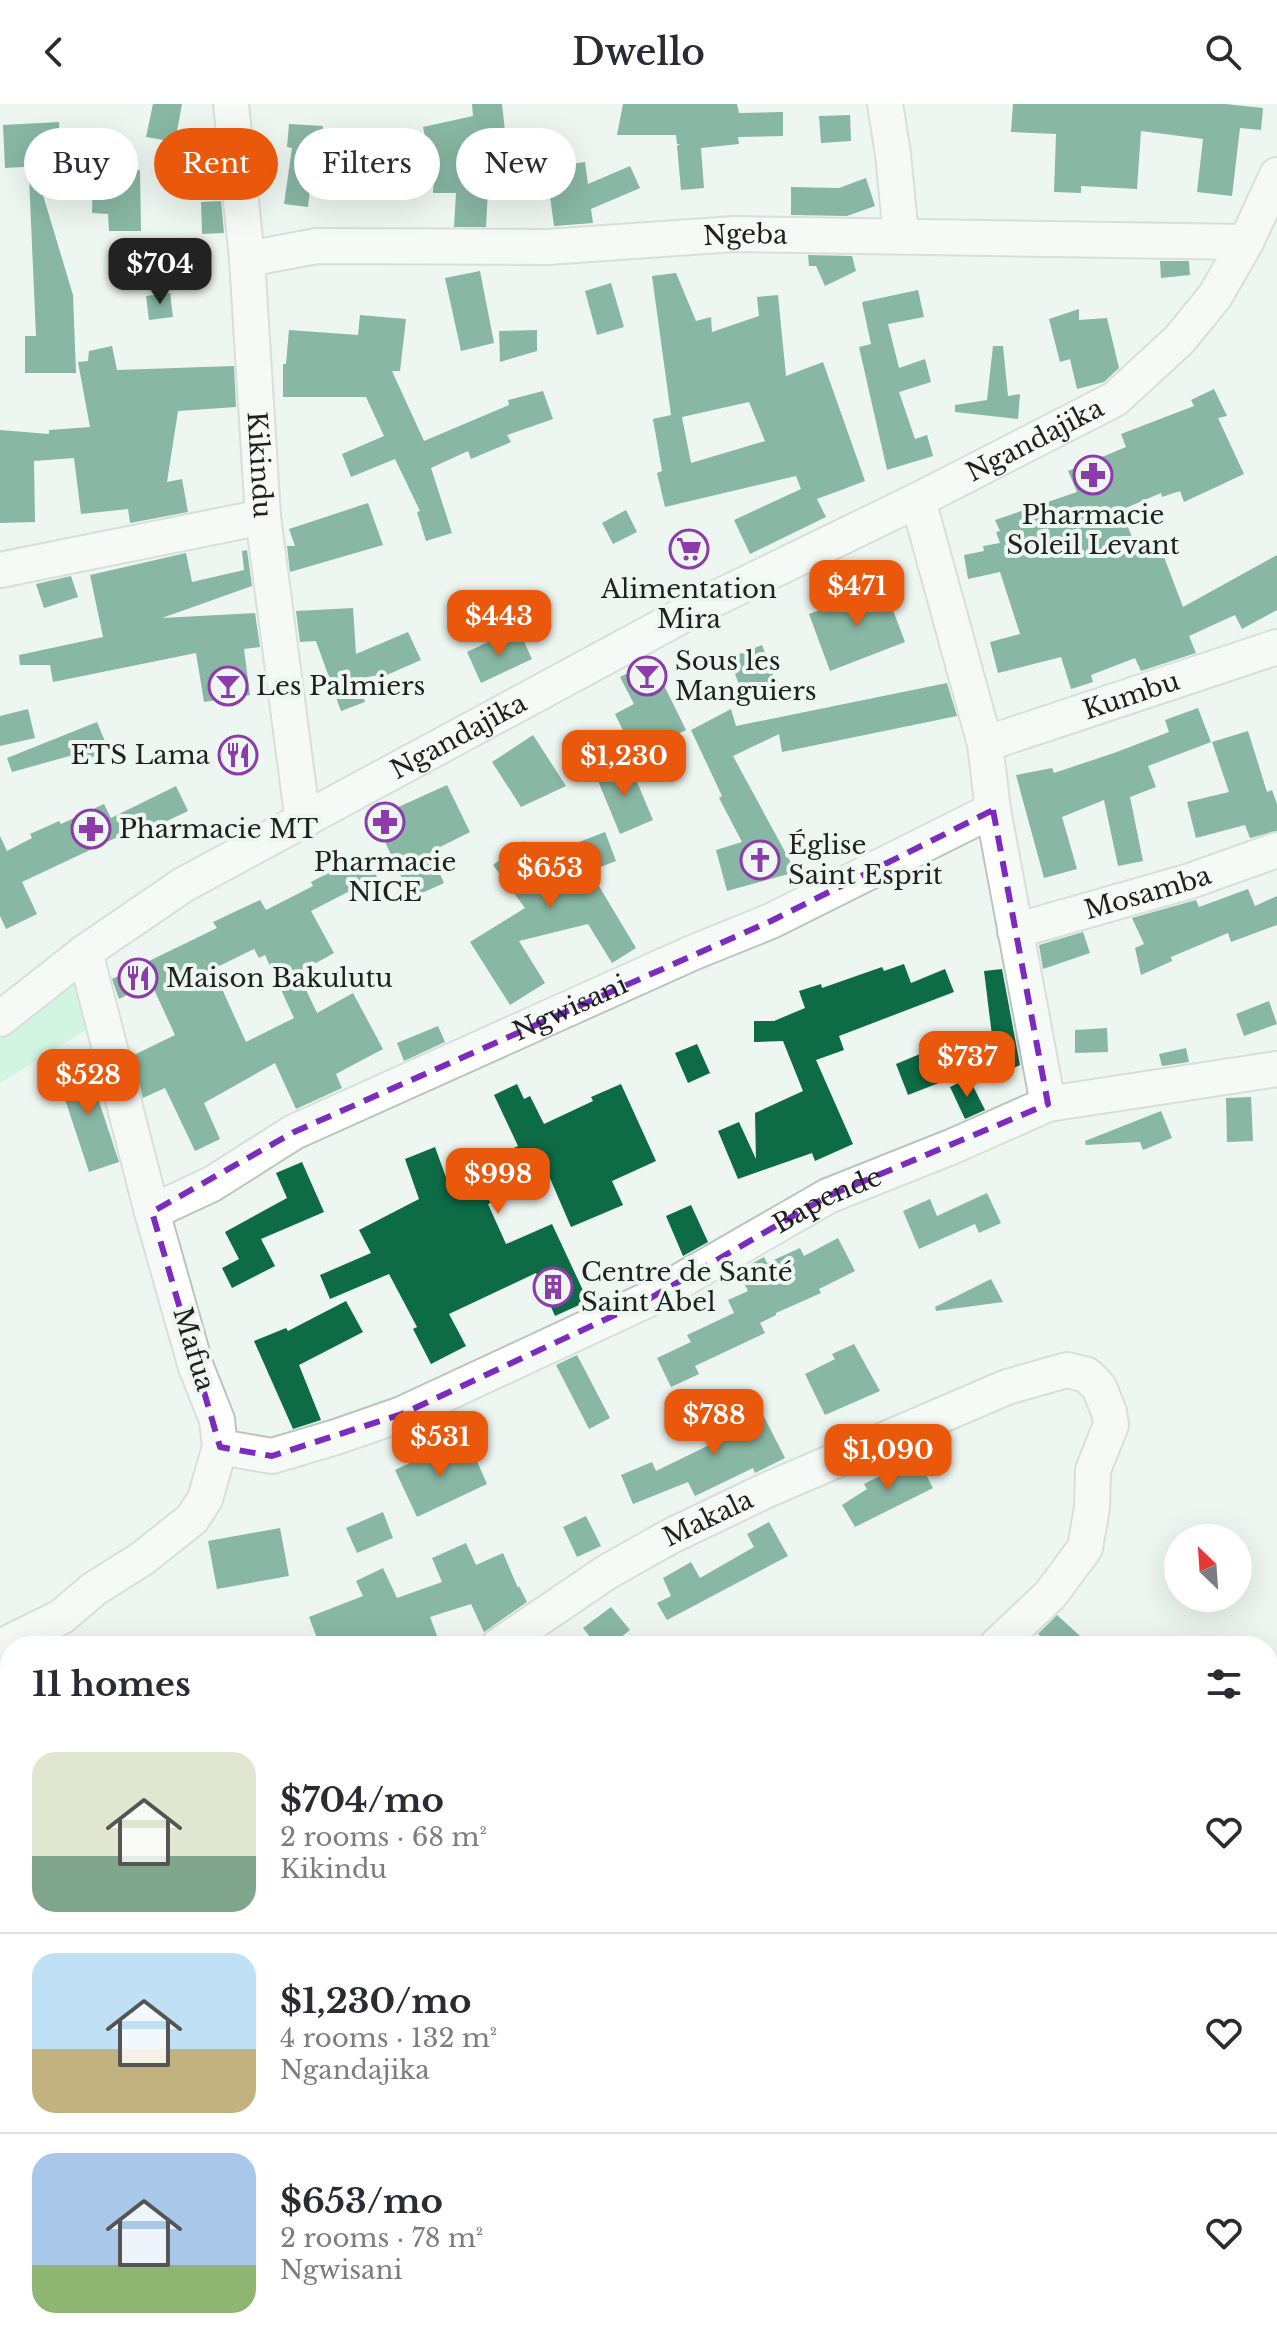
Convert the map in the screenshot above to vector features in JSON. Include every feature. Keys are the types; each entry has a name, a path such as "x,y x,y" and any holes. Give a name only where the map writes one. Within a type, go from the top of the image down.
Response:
{"street":[{"name":"Kikindu","path":"231,104 247,259 263,517 303,822"},
{"path":"885,104 901,236"},
{"name":"Ngandajika","path":"0,1019 85,952 183,885 698,607 918,500 1115,399 1179,340 1215,296 1246,242 1277,175"},
{"name":"Ngeba","path":"247,259 317,246 547,247 735,234 1246,242"},
{"path":"918,500 985,744 993,810 1048,1104"},
{"path":"0,570 263,517"},
{"name":"Kumbu","path":"985,744 1277,647"},
{"name":"Ngwisani","path":"152,1212 212,1184 294,1132 692,953 771,921 993,810"},
{"name":"Mosamba","path":"1015,931 1190,881 1277,850"},
{"name":"Mafua","path":"22,1636 61,1617 94,1589 126,1571 192,1519 205,1499 220,1447 217,1420 196,1367 152,1212 85,952"},
{"name":"Bapende","path":"220,1447 272,1456 402,1414 647,1300 828,1196 1048,1104 1277,1069"},
{"name":"Makala","path":"513,1636 607,1572 671,1536 767,1490 1007,1387 1067,1370 1087,1375 1099,1387 1111,1425 1093,1470 1092,1508 1085,1548 1050,1595 1007,1636"}],"highlighted area":[{"path":"993,810 1048,1104 828,1196 647,1300 402,1414 272,1456 220,1447 152,1212 294,1132 771,921"}],"green space":[{"path":"85,952 98,1023 0,1083 0,1019"}],"building":[{"path":"153,104 182,104 178,128 154,128 154,138 146,137"},
{"path":"472,104 502,104 505,128 456,128 456,193 440,193 440,128 423,127 473,116"},
{"path":"623,104 737,104 739,113 783,112 783,136 738,137 739,144 701,148 704,188 681,190 677,146 680,144 677,144 676,135 617,135"},
{"path":"1013,104 1225,104 1263,108 1261,130 1240,128 1232,196 1197,192 1203,139 1141,131 1137,189 1081,186 1081,193 1054,192 1056,134 1011,132"},
{"path":"850,115 851,141 821,143 819,116"},
{"path":"59,122 59,128 24,128 24,167 5,168 3,125"},
{"path":"289,124 323,126 294,128 294,200 309,200 308,207 284,204 292,148 287,147"},
{"path":"585,162 588,184 630,166 640,188 591,209 593,223 554,226 550,200 576,200 576,163"},
{"path":"140,170 141,231 109,231 108,214 92,213 92,200 138,200"},
{"path":"866,178 875,206 847,216 791,215 791,187 839,188"},
{"path":"456,193 456,200 487,200 486,227 454,227"},
{"path":"30,200 44,200 73,295 76,373 25,373 25,336 36,336"},
{"path":"221,201 224,233 202,234 201,202"},
{"path":"808,255 852,256 856,271 825,286 816,266 809,266"},
{"path":"1160,261 1189,261 1190,275 1161,278"},
{"path":"480,271 494,343 461,351 445,278"},
{"path":"676,273 696,321 711,317 712,332 759,316 757,297 778,295 786,376 823,362 865,481 817,499 826,517 750,554 734,520 801,489 796,476 665,507 657,473 662,471 653,419 671,415 652,276","holes":["749,402 765,441 691,463 682,417"]},
{"path":"611,283 624,327 597,335 585,291"},
{"path":"918,290 924,317 888,324 899,368 925,359 931,382 899,392 915,439 927,435 933,456 887,470 859,347 871,344 862,302"},
{"path":"170,293 173,317 149,320 146,296"},
{"path":"1079,309 1079,320 1107,318 1119,368 1104,382 1077,389 1070,359 1060,362 1049,319"},
{"path":"360,315 406,319 400,371 392,371 424,441 509,405 508,400 543,391 553,419 507,435 511,442 471,459 468,451 431,468 452,533 426,541 417,512 420,511 395,459 351,477 342,454 384,436 366,397 283,397 283,364 286,364 289,330 358,335"},
{"path":"537,330 537,351 500,362 499,331"},
{"path":"112,346 117,370 234,366 236,407 178,411 167,482 182,479 188,512 130,523 128,509 81,514 74,458 34,461 35,522 0,523 0,430 49,434 49,430 90,427 78,362 88,361 89,351"},
{"path":"993,346 1003,346 1008,396 1020,394 1018,419 955,412 955,405 987,400"},
{"path":"1214,389 1227,416 1218,418 1244,474 1184,502 1180,491 1162,497 1161,493 1121,510 1140,557 1161,549 1183,607 1277,555 1277,610 1242,629 1235,615 1189,636 1196,653 1141,671 1135,658 1091,675 1093,682 1071,689 1061,657 998,673 990,642 1020,634 1000,572 968,579 964,555 984,551 983,546 1000,543 996,532 1000,531 995,520 1077,492 1068,471 1126,447 1121,434 1194,406 1191,400"},
{"path":"368,503 383,545 290,572 287,546 295,546 289,529"},
{"path":"626,510 637,532 613,544 602,523"},
{"path":"247,550 252,586 162,618 255,613 260,647 244,649 250,695 204,702 196,653 53,682 50,665 20,665 19,655 103,637 90,575 186,553 192,582 244,570 242,551"},
{"path":"71,576 78,597 44,608 36,584"},
{"path":"884,586 905,642 830,671 809,614"},
{"path":"353,608 356,654 408,632 421,660 380,678 380,675 331,683 316,641 300,642 296,611"},
{"path":"521,635 532,659 481,683 467,652 492,640 495,647"},
{"path":"762,645 779,690 746,703 729,658"},
{"path":"652,661 686,730 635,755 615,714 634,704 620,677"},
{"path":"357,680 365,702 341,711 334,692"},
{"path":"947,683 957,716 782,752 779,734 733,756 796,872 727,891 716,850 742,842 719,798 722,796 691,730 731,709 736,726"},
{"path":"1198,708 1211,742 1148,766 1156,787 1130,797 1143,861 1118,866 1104,800 1062,817 1077,869 1044,878 1016,775 1052,768 1054,773 1114,753 1169,732 1165,720"},
{"path":"28,709 35,738 0,746 0,716"},
{"path":"97,722 109,751 87,759 84,752 12,772 7,758"},
{"path":"1248,731 1267,792 1272,790 1277,804 1277,831 1250,838 1245,825 1196,838 1187,802 1229,792 1212,742"},
{"path":"533,735 566,786 521,807 492,762"},
{"name":"ETS Lama","path":"246,738 256,759 231,772 220,752"},
{"path":"629,763 653,820 620,834 596,776"},
{"path":"447,785 470,832 430,852 444,883 411,898 374,818"},
{"path":"176,786 188,811 146,831 143,825 22,882 37,914 6,929 0,916 0,836 7,851 32,838 30,834 59,821 61,824 104,804 111,818"},
{"path":"605,832 616,861 590,871 636,948 612,963 588,924 519,941 545,983 510,1005 470,942 525,908 493,865 525,841 537,858"},
{"path":"368,859 377,877 311,911 334,953 298,973 317,1013 353,993 383,1049 336,1074 342,1088 296,1109 275,1063 204,1103 220,1139 195,1151 165,1088 143,1098 132,1056 175,1035 151,983 119,999 112,979 217,928 213,922 260,900 266,910 313,886 311,882 338,868 340,873","holes":["254,949 259,958 265,955 294,1018 246,1042 213,969"]},
{"path":"1248,889 1255,906 1277,896 1277,925 1231,942 1228,933 1171,957 1172,961 1141,975 1135,948 1144,944 1132,918 1196,900 1199,907"},
{"path":"1083,932 1090,953 1043,969 1039,945"},
{"path":"904,964 911,983 945,969 954,992 839,1036 844,1050 816,1060 853,1144 815,1161 812,1153 738,1179 718,1131 739,1122 756,1159 755,1113 803,1091 783,1041 754,1042 754,1021 774,1021 805,1008 799,991 821,984 822,988 882,967 884,971"},
{"path":"1002,969 1020,1065 997,1076 984,971"},
{"path":"1269,1001 1277,1024 1244,1036 1236,1014"},
{"path":"438,1026 445,1042 404,1061 397,1043"},
{"path":"1107,1028 1108,1052 1075,1053 1075,1030"},
{"path":"697,1044 710,1073 688,1083 675,1053"},
{"path":"1186,1048 1189,1062 1162,1066 1159,1054"},
{"path":"932,1049 944,1081 908,1095 896,1064"},
{"path":"86,1062 119,1162 89,1172 56,1072"},
{"path":"969,1078 985,1110 965,1119 950,1087"},
{"path":"517,1084 524,1099 530,1096 544,1124 621,1084 656,1161 612,1181 623,1205 571,1227 549,1176 488,1204 506,1244 552,1224 588,1301 555,1316 536,1273 449,1314 466,1346 431,1364 413,1329 417,1327 389,1274 330,1299 320,1275 371,1253 359,1230 419,1199 405,1159 435,1147 447,1180 518,1146 494,1095"},
{"path":"1251,1097 1253,1141 1227,1142 1226,1098"},
{"path":"1161,1111 1172,1138 1143,1150 1140,1142 1086,1145 1085,1141"},
{"path":"302,1162 324,1212 261,1239 275,1266 232,1288 222,1268 239,1259 225,1232 287,1198 276,1173"},
{"path":"987,1193 1001,1223 979,1233 975,1224 919,1249 903,1211 930,1199 937,1216"},
{"path":"691,1205 708,1242 683,1256 666,1216"},
{"path":"838,1238 855,1271 819,1289 821,1293 760,1323 765,1333 695,1366 699,1374 671,1387 657,1358 691,1342 687,1335 734,1313 728,1300 748,1291 738,1271 764,1257 767,1263 800,1248 804,1256"},
{"path":"991,1279 1003,1302 936,1311 935,1307"},
{"path":"346,1301 363,1332 299,1365 321,1420 293,1429 254,1341 286,1328 288,1331"},
{"path":"854,1344 880,1391 825,1415 805,1374 835,1359 832,1354"},
{"path":"577,1355 610,1418 589,1429 556,1365"},
{"path":"752,1393 785,1458 755,1473 753,1468 695,1496 688,1482 633,1504 621,1475 652,1462 656,1471 738,1431 725,1406"},
{"path":"470,1445 487,1484 417,1517 395,1470 431,1453 434,1461"},
{"path":"917,1457 933,1488 855,1527 842,1505 867,1489 864,1484"},
{"path":"383,1512 393,1538 357,1553 346,1528"},
{"path":"586,1516 601,1546 577,1557 563,1527"},
{"path":"769,1522 788,1556 667,1620 657,1603 671,1596 663,1578 691,1562 700,1578 754,1547 747,1534"},
{"path":"280,1528 289,1576 217,1589 208,1541"},
{"path":"466,1543 476,1565 503,1553 527,1602 484,1632 471,1604 430,1617 437,1636 316,1636 309,1617 363,1596 356,1581 383,1568 397,1598 442,1582 432,1558"},
{"path":"611,1607 630,1630 622,1636 589,1636 583,1628"},
{"path":"1057,1615 1080,1636 1040,1636 1038,1634"}],"place":[{"name":"Pharmacie Soleil Levant","path":"1093,475"},
{"name":"Alimentation Mira","path":"689,549"},
{"name":"Sous les Manguiers","path":"647,676"},
{"name":"Les Palmiers","path":"228,686"},
{"name":"ETS Lama","path":"238,755"},
{"name":"Pharmacie NICE","path":"385,822"},
{"name":"Pharmacie MT","path":"91,829"},
{"name":"Église Saint Esprit","path":"760,860"},
{"name":"Maison Bakulutu","path":"138,978"},
{"name":"Centre de Santé Saint Abel","path":"553,1287"}]}
